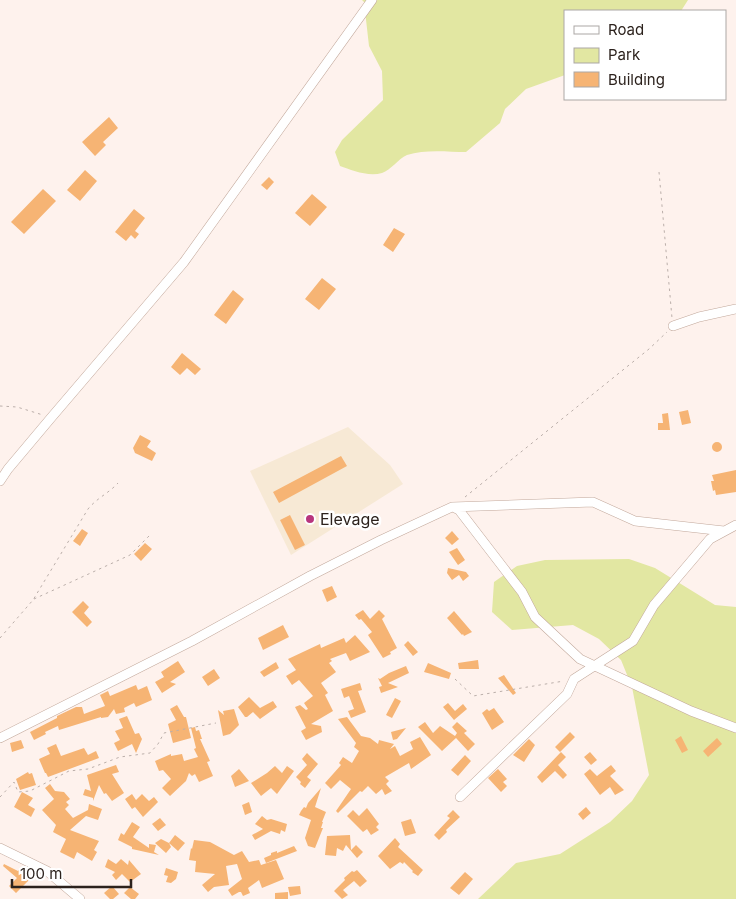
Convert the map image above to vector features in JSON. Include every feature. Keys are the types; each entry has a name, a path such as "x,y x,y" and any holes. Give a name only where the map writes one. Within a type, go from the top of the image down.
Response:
{"street":[{"path":"0,481 50,419 184,262 372,0"},
{"path":"673,326 699,317 736,309"},
{"path":"0,738 192,641 380,540 452,507 594,502 635,521 724,531"},
{"path":"452,507 459,510 522,592 535,617 580,659 691,711 736,728"},
{"path":"460,797 567,694 574,679 633,641 660,597 710,539 736,525"},
{"path":"0,848 47,872 80,899"}],"path":[{"path":"452,507 649,349 673,326 659,172"},
{"path":"0,406 17,407 50,419"},
{"path":"0,638 33,600 88,509 118,483"},
{"path":"33,600 130,555 150,535"},
{"path":"455,679 473,696 574,679"},
{"path":"0,797 14,782 18,792 30,791 69,772 88,769 120,757 150,752 158,744 164,733 216,723"}],"shaded area":[{"name":"Elevage","path":"348,427 390,465 403,484 291,555 250,471"}],"green space":[{"path":"362,0 688,0 682,10 564,10 564,75 526,89 505,109 500,123 466,152 429,151 414,153 407,155 385,172 377,174 360,172 340,166 335,152 342,140 383,100 382,71 369,46 364,2"},
{"path":"629,559 655,568 715,605 736,607 736,899 478,899 516,863 560,854 610,822 632,801 649,775 632,687 621,660 599,639 573,625 512,630 492,612 494,582 517,566 545,560"}],"building":[{"path":"109,117 118,128 103,142 106,145 95,156 82,142"},
{"path":"85,170 97,181 80,201 67,190"},
{"path":"269,177 274,182 267,190 261,185"},
{"path":"43,189 56,201 24,234 11,222"},
{"path":"312,194 327,207 310,226 295,213"},
{"path":"134,209 145,218 135,231 139,234 135,239 131,235 126,241 115,232"},
{"path":"394,228 405,234 393,252 383,245"},
{"path":"322,278 336,289 319,310 305,299"},
{"path":"233,290 244,299 226,324 214,315"},
{"path":"182,353 201,369 195,375 187,368 180,375 171,367"},
{"path":"688,410 691,423 682,425 679,412"},
{"path":"668,413 670,430 658,430 658,423 663,423 662,414"},
{"path":"140,435 151,441 147,447 156,453 152,461 135,453 133,448"},
{"path":"715,442 719,442 722,447 721,451 715,452 712,449 712,445"},
{"path":"341,456 347,466 279,503 273,492"},
{"path":"736,470 736,492 716,495 711,481 714,481 712,475"},
{"path":"290,515 305,545 295,550 280,520"},
{"path":"82,529 88,533 80,546 73,541"},
{"path":"452,531 459,539 452,545 445,538"},
{"path":"145,543 152,549 141,561 134,554"},
{"path":"457,548 465,560 458,565 449,552"},
{"path":"448,568 466,572 469,576 463,581 459,575 452,580 447,573"},
{"path":"332,586 337,597 327,602 322,590"},
{"path":"83,601 89,607 84,613 92,622 87,627 72,612"},
{"path":"363,610 370,619 379,610 385,616 382,619 397,648 390,652 391,654 383,658 368,635 372,632 355,615"},
{"path":"454,611 472,632 464,636 462,635 447,618"},
{"path":"283,625 289,637 263,650 258,638"},
{"path":"355,635 370,652 350,661 346,653 330,659 332,661 329,663 336,672 321,683 328,693 325,695 333,711 311,724 321,726 322,732 306,740 301,731 306,728 295,707 300,705 306,710 308,709 304,703 313,696 299,680 292,685 286,676 296,670 288,659 320,644 321,648 344,638 346,643"},
{"path":"408,641 418,652 413,656 404,645"},
{"path":"478,660 479,669 459,669 458,663"},
{"path":"178,661 185,672 170,682 176,684 162,693 155,682 164,677 161,672"},
{"path":"276,662 279,668 264,677 260,672"},
{"path":"428,663 451,673 449,679 424,672"},
{"path":"406,666 409,673 388,683 398,687 381,693 379,687 382,686 378,678 380,679"},
{"path":"214,669 220,678 208,686 202,677"},
{"path":"504,675 516,693 513,695 498,678"},
{"path":"360,683 362,690 358,691 366,712 351,718 348,711 354,709 349,696 344,698 341,689"},
{"path":"136,685 138,690 147,686 152,700 136,707 134,703 124,708 125,712 116,714 114,709 108,717 101,717 59,730 58,726 34,740 30,732 76,707 82,707 84,714 105,706 100,695 108,691 110,696"},
{"path":"249,697 260,708 273,701 277,707 260,719 253,712 245,717 238,707"},
{"path":"395,698 401,701 392,718 386,715"},
{"path":"448,703 455,711 463,704 467,709 454,720 443,707"},
{"path":"177,705 184,717 186,717 191,738 173,743 168,724 176,720 170,709"},
{"path":"494,708 504,722 492,730 482,713 487,709 489,711"},
{"path":"234,709 239,725 230,734 223,736 218,710 224,715 223,711"},
{"path":"127,716 135,734 139,733 142,739 136,753 132,744 118,751 114,743 120,740 115,731 123,728 119,719"},
{"path":"347,717 361,736 370,738 378,744 379,740 394,744 390,749 395,746 400,756 413,749 410,742 420,737 431,755 411,769 409,763 385,777 389,781 386,784 392,791 385,795 382,789 376,794 368,786 362,792 360,791 338,813 336,811 351,789 340,780 331,789 325,783 341,765 339,763 343,757 352,763 359,751 354,747 356,743 338,719"},
{"path":"425,722 433,733 440,726 455,736 457,733 452,727 457,722 467,731 464,733 475,744 468,751 456,738 442,751 418,727"},
{"path":"195,727 196,731 199,730 202,739 200,739 210,761 207,762 213,776 199,782 195,774 192,776 189,773 186,781 170,796 162,788 171,779 163,770 159,771 155,761 171,754 171,756 182,754 184,761 198,757 194,749 196,748 191,728"},
{"path":"406,728 397,739 393,740 391,732"},
{"path":"570,732 575,737 560,752 555,747"},
{"path":"681,736 688,750 682,753 675,740"},
{"path":"717,738 722,744 708,757 703,751"},
{"path":"529,739 535,745 524,762 513,755"},
{"path":"21,740 24,748 12,752 10,743"},
{"path":"56,744 61,756 84,748 88,755 96,751 99,758 48,777 39,759 50,754 47,748"},
{"path":"561,752 566,757 558,765 567,775 563,779 555,771 542,783 537,777"},
{"path":"590,752 597,760 591,765 584,757"},
{"path":"307,753 318,764 307,777 311,780 305,788 296,777 307,765 302,759"},
{"path":"465,755 471,761 458,776 451,770"},
{"path":"116,765 119,772 112,774 124,793 112,801 106,793 104,794 99,785 93,801 93,798 83,795 85,789 91,791 87,775"},
{"path":"611,765 616,771 610,776 624,790 615,795 610,787 600,795 584,774 590,769 597,776"},
{"path":"275,766 282,773 287,766 294,771 277,794 271,788 261,796 251,783"},
{"path":"239,769 249,781 235,787 231,776"},
{"path":"498,769 507,779 503,782 507,786 501,792 488,778"},
{"path":"28,772 29,774 32,773 36,785 20,790 16,779"},
{"path":"50,784 55,791 64,792 70,799 66,802 69,805 65,809 73,818 88,810 89,804 102,809 98,820 86,816 70,830 99,841 94,850 97,852 92,861 77,852 74,859 60,852 66,839 53,832 56,825 42,810 54,799 45,788"},
{"path":"321,788 315,807 326,812 322,822 321,828 323,828 315,848 308,846 305,838 311,820 299,815"},
{"path":"22,792 33,798 28,805 35,809 31,817 14,807"},
{"path":"132,794 136,800 142,794 149,801 154,797 158,802 143,817 135,807 132,809 125,799"},
{"path":"249,802 252,812 245,815 242,805"},
{"path":"586,807 591,813 583,820 578,814"},
{"path":"367,808 379,824 376,827 379,830 371,835 367,829 363,832 347,816 353,810 359,816"},
{"path":"453,810 460,817 446,830 447,832 439,840 434,835 450,818 447,816"},
{"path":"262,816 267,820 271,819 287,824 285,832 281,830 280,834 271,831 255,840 252,835 263,829 255,824"},
{"path":"160,818 166,825 158,831 152,824"},
{"path":"411,819 416,833 405,836 401,822"},
{"path":"132,822 140,827 133,837 149,848 149,844 156,845 154,852 159,855 132,849 132,847 118,840 121,833 124,835"},
{"path":"175,835 185,843 178,851 169,843"},
{"path":"350,835 351,850 356,845 363,852 357,858 346,845 343,851 337,848 336,856 325,855 327,836"},
{"path":"395,838 400,844 398,847 423,870 418,876 404,862 403,864 400,862 390,869 378,856"},
{"path":"161,839 169,843 171,847 166,853 155,843"},
{"path":"194,840 210,842 234,855 242,851 249,862 259,860 261,865 276,860 284,879 262,888 259,880 248,888 250,893 243,896 239,892 232,896 228,890 242,879 237,864 226,866 229,885 214,887 208,892 202,885 215,874 195,872 196,861 189,860"},
{"path":"294,846 297,851 266,863 264,858 271,855 271,853 277,851 277,853"},
{"path":"108,859 116,864 121,859 128,865 129,860 141,874 130,882 122,874 116,880 112,875 115,872 105,867"},
{"path":"4,864 18,871 20,869 30,879 16,893 9,886 17,878 3,866"},
{"path":"166,868 178,872 176,879 171,883 166,882 168,876 164,875"},
{"path":"357,870 367,881 360,887 354,881 343,890 348,895 342,899 334,891 345,880 344,878 352,871"},
{"path":"465,872 473,879 459,895 450,888"},
{"path":"112,886 119,894 110,899 104,893"},
{"path":"300,886 301,894 290,896 288,887"},
{"path":"130,887 139,894 135,899 131,899 124,893"},
{"path":"288,892 288,899 275,899 275,893"}],"place":[{"name":"Elevage","path":"310,519"}]}
